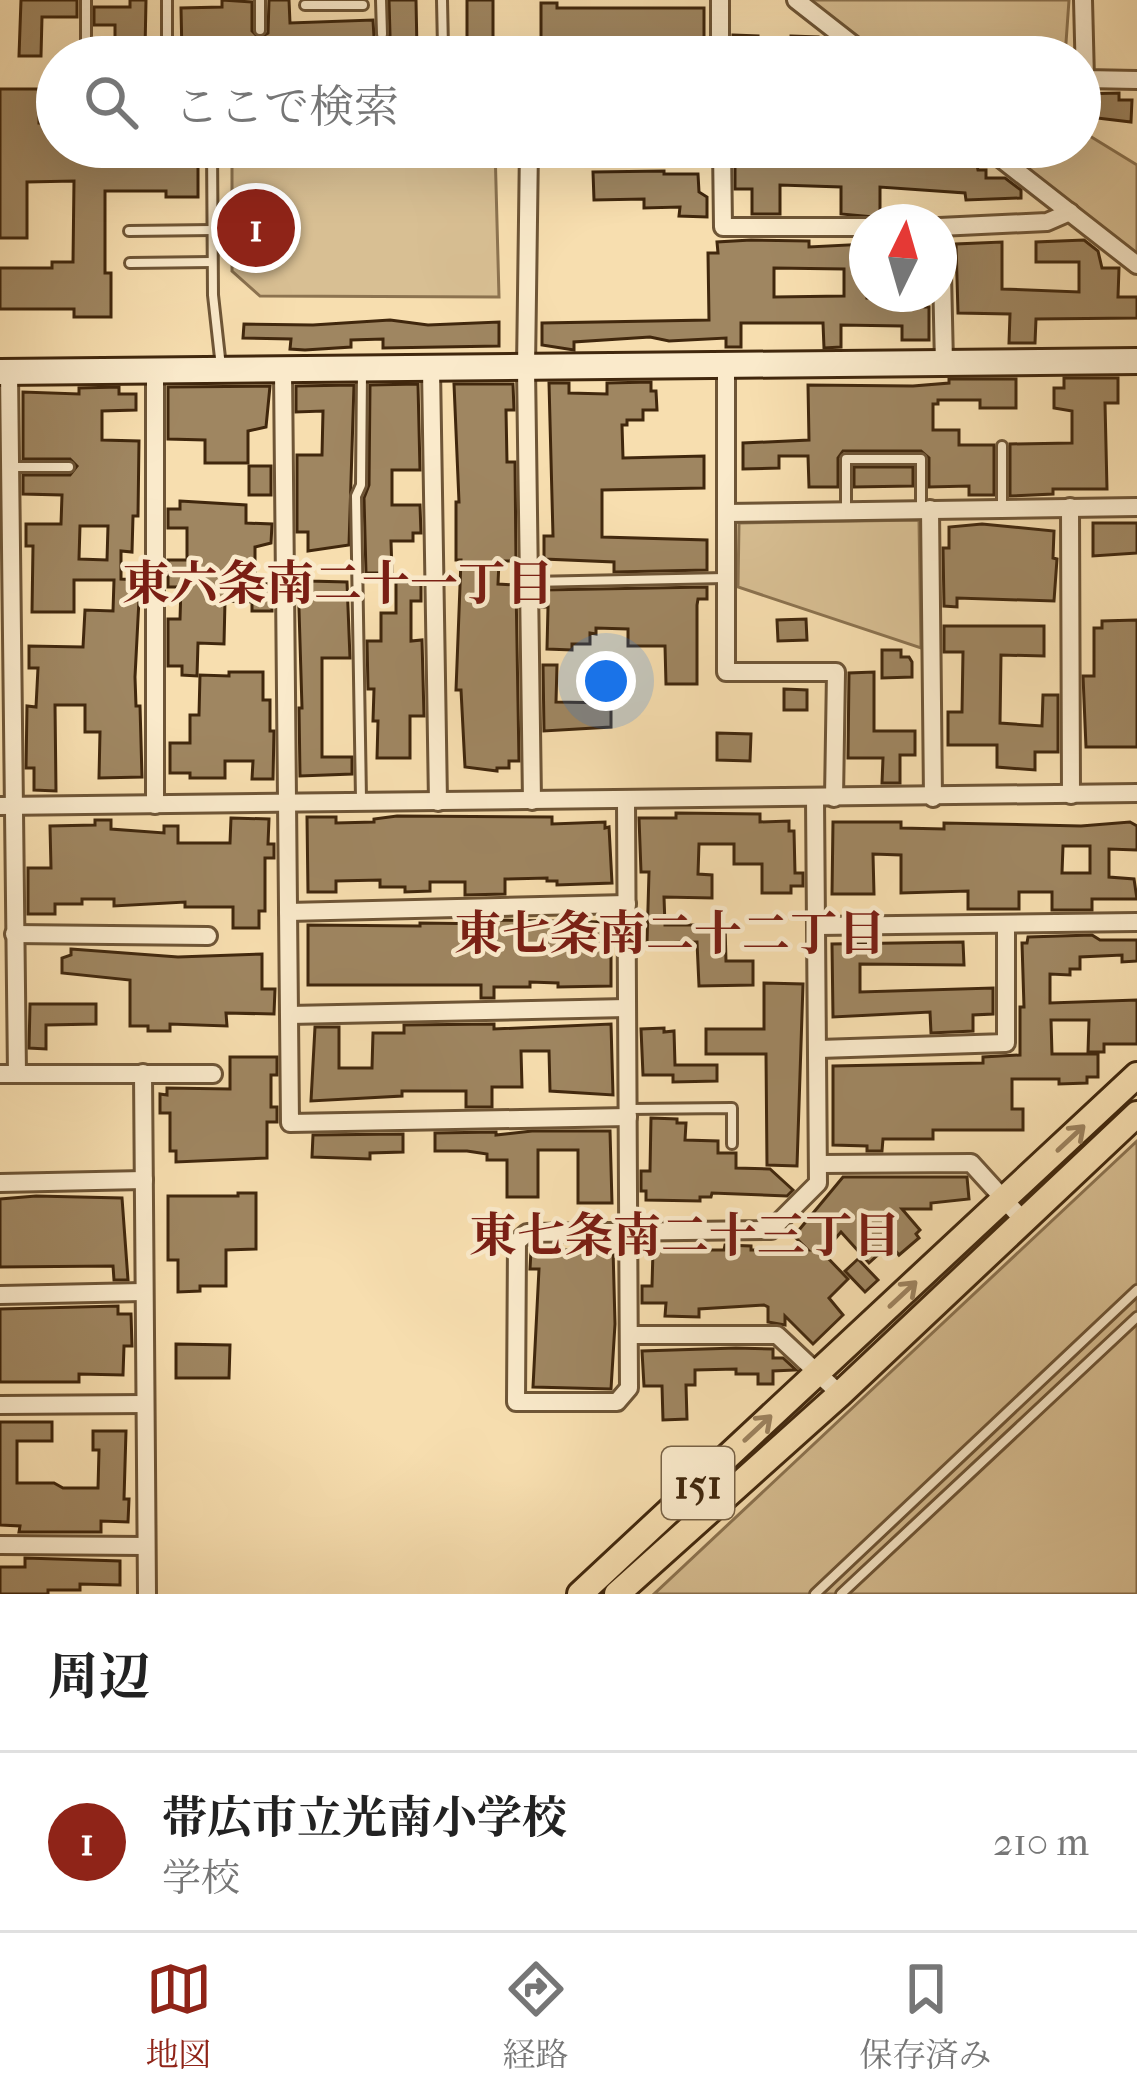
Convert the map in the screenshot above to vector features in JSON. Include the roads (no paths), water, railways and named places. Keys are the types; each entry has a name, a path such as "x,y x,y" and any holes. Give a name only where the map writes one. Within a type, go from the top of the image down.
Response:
{"main road":[{"name":"151","path":"580,1594 1137,1075"},
{"name":"151","path":"616,1594 840,1394 1137,1114"}],"street":[{"path":"720,0 720,36"},
{"path":"796,0 842,36"},
{"path":"1083,0 1084,36"},
{"path":"1101,79 1137,80"},
{"path":"529,168 526,368 532,801"},
{"path":"722,168 723,227 849,227"},
{"path":"1013,168 1137,265"},
{"path":"957,226 1048,222 1070,212"},
{"path":"942,312 944,364"},
{"path":"213,1074 8,1074 14,934 6,806 9,466 4,372 1137,361"},
{"path":"726,366 725,672 836,672 835,798"},
{"path":"431,369 438,802"},
{"path":"155,370 155,805"},
{"path":"283,370 290,1123 628,1113"},
{"path":"1070,507 1071,795"},
{"path":"725,513 1137,507"},
{"path":"925,509 933,798"},
{"path":"6,806 1137,793"},
{"path":"626,801 626,904 628,1113 628,1232 629,1335 628,1388 617,1402 516,1402 517,1242 527,1233 628,1232 771,1230 818,1183 815,798"},
{"path":"288,913 626,904"},
{"path":"817,926 1137,922"},
{"path":"819,1049 1006,1042 1006,924"},
{"path":"14,934 208,936"},
{"path":"290,1015 627,1008"},
{"path":"143,1073 147,1594"},
{"path":"820,1164 971,1163 1023,1220"},
{"path":"0,1183 144,1180"},
{"path":"0,1294 143,1292"},
{"path":"629,1335 776,1335 840,1394"},
{"path":"0,1405 146,1404"},
{"path":"0,1545 146,1546"}],"lane":[{"path":"86,0 86,36"},
{"path":"167,0 167,36"},
{"path":"260,0 260,30"},
{"path":"381,0 382,34"},
{"path":"442,0 443,36"},
{"path":"304,5 363,5"},
{"path":"212,168 213,262 222,371"},
{"path":"128,231 213,230"},
{"path":"130,262 213,262"},
{"path":"362,370 361,485 356,496 362,803"},
{"path":"1002,446 1002,508"},
{"path":"846,511 846,459 921,459 925,509"},
{"path":"9,466 69,467"},
{"path":"530,582 726,578"},
{"path":"628,1113 732,1108 732,1144"},
{"path":"814,1594 1137,1290"},
{"path":"841,1594 1137,1317"}],"place":[{"name":"帯広市立光南小学校","path":"256,228"}],"district":[{"name":"東六条南二十一丁目","path":"338,583"},
{"name":"東七条南二十二丁目","path":"670,933"},
{"name":"東七条南二十三丁目","path":"685,1235"}]}
